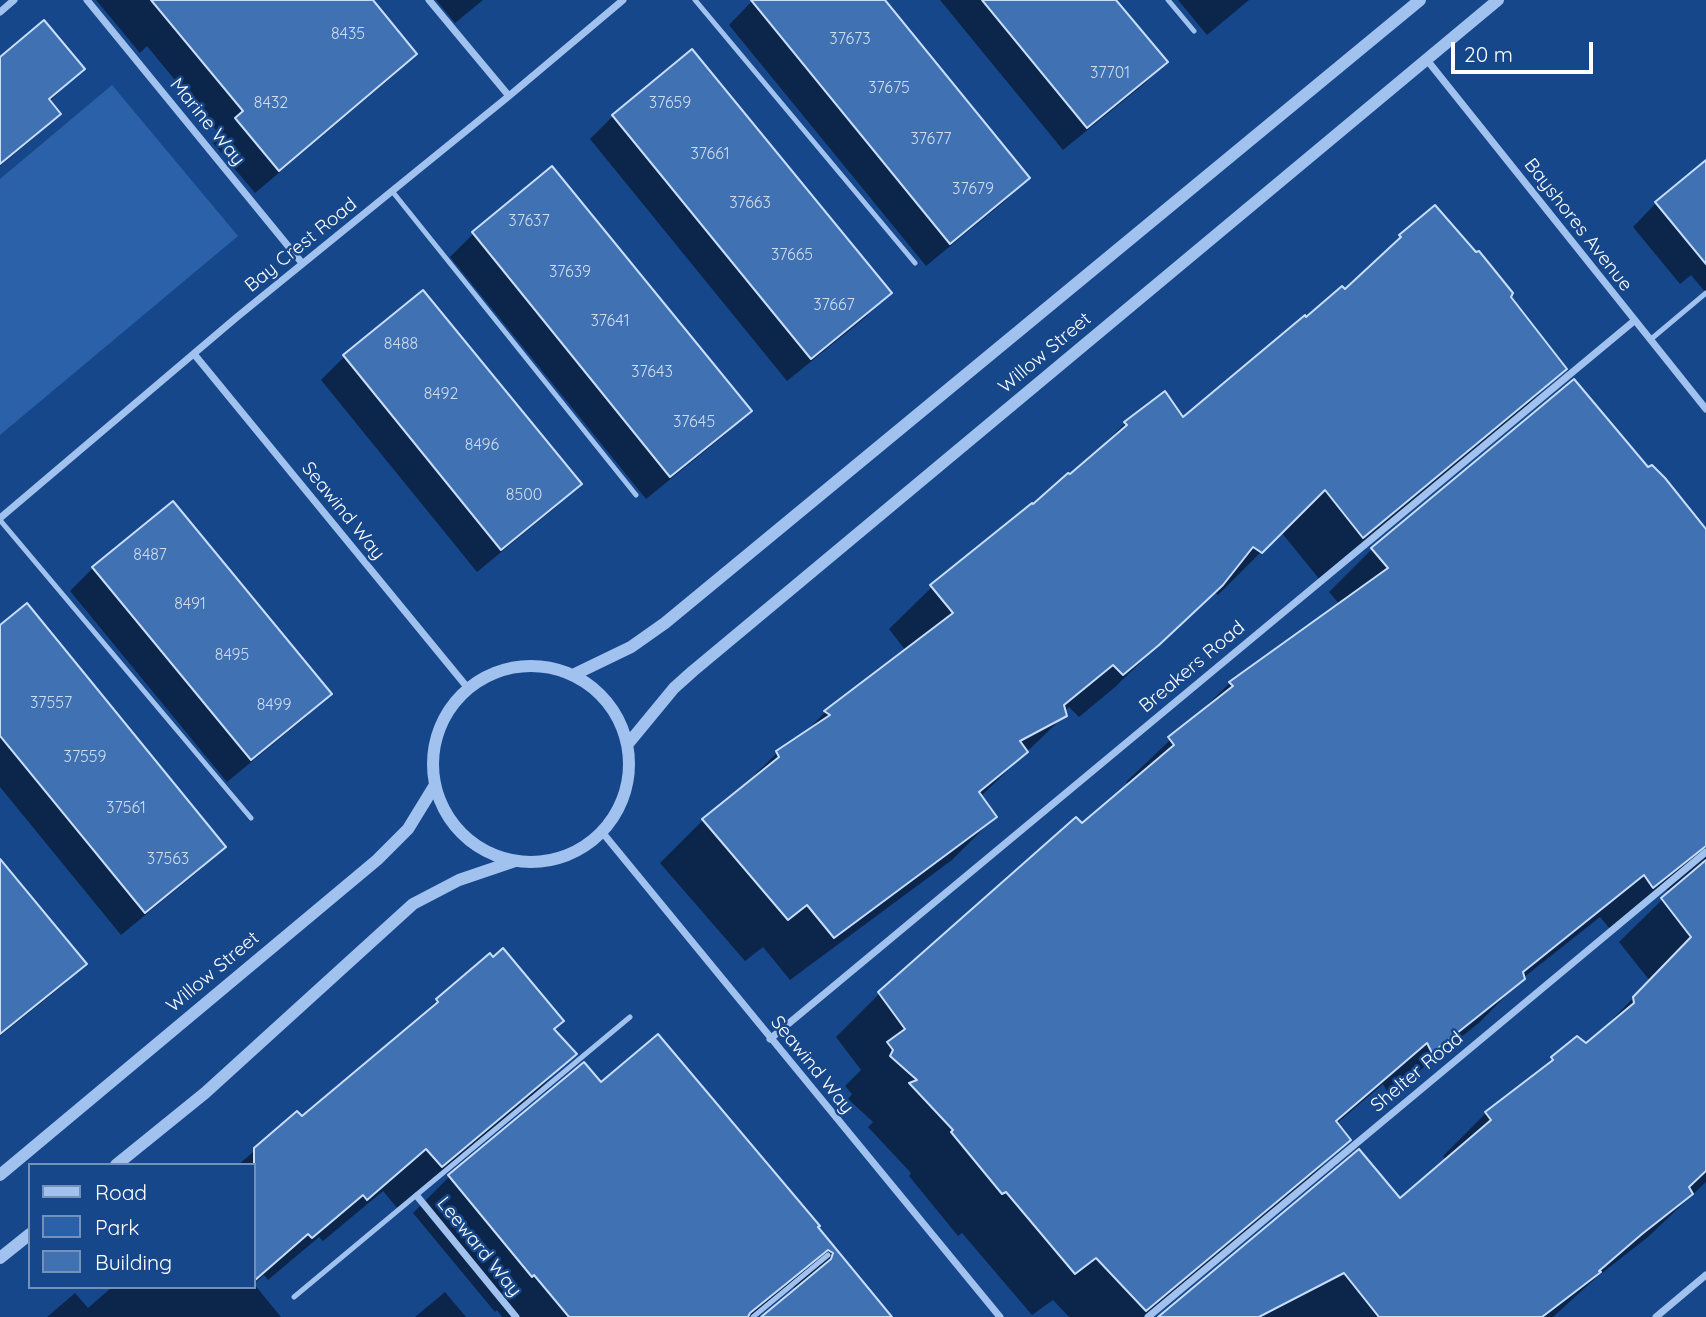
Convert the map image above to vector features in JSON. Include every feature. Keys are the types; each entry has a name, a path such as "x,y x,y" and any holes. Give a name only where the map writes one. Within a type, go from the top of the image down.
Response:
{"street":[{"path":"0,12 14,0"},
{"name":"Marine Way","path":"88,0 302,263"},
{"path":"429,0 509,96"},
{"name":"Bay Crest Road","path":"0,519 302,263 623,0"},
{"name":"Willow Street","path":"573,675 631,647 666,623 1420,0"},
{"name":"Willow Street","path":"627,745 674,688 693,671 1498,0"},
{"name":"Bayshores Avenue","path":"1427,60 1706,409"},
{"name":"Breakers Road","path":"771,1039 1634,321"},
{"name":"Seawind Way","path":"194,354 467,687"},
{"path":"118,1163 205,1093 413,904 459,880 515,862 546,862 576,852 602,832 619,807 628,776 627,745 617,717 598,693 573,675 545,666 515,667 486,676 467,687 444,718 434,746 435,785 442,806 460,832 485,851 515,862"},
{"name":"Willow Street","path":"0,1175 377,860 408,829 435,785"},
{"name":"Seawind Way","path":"602,832 1000,1317"},
{"name":"Shelter Road","path":"1147,1317 1706,852"},
{"name":"Leeward Way","path":"417,1196 516,1317"},
{"path":"0,1258 28,1236"},
{"path":"1657,1317 1706,1275"},
{"path":"1666,1308 1674,1317"}],"lane":[{"path":"695,0 915,263"},
{"path":"1168,0 1194,31"},
{"path":"392,191 636,495"},
{"path":"1650,340 1706,293"},
{"path":"0,519 251,818"},
{"path":"294,1297 630,1017"},
{"path":"753,1317 828,1255"}],"green space":[{"path":"112,85 238,236 0,435 0,179"}],"building":[{"path":"151,0 373,0 417,54 279,171 235,118 243,111"},
{"path":"751,0 885,0 1030,178 950,244"},
{"path":"982,0 1116,0 1168,62 1087,128"},
{"path":"44,20 85,69 49,99 61,114 0,164 0,57"},
{"path":"692,49 892,293 811,359 612,115"},
{"path":"1706,160 1706,264 1655,202"},
{"path":"552,166 752,411 670,477 472,232"},
{"path":"1435,205 1476,252 1479,251 1513,293 1511,297 1567,369 1363,538 1325,490 1262,553 1253,547 1223,585 1123,675 1113,665 1064,705 1067,716 1020,741 1028,752 979,792 997,817 834,938 807,905 788,920 702,819 779,757 776,751 830,715 824,711 953,613 930,585 1070,474 1127,425 1124,422 1165,391 1183,417 1305,315 1306,317 1342,286 1345,289 1401,237 1399,235"},
{"path":"423,290 582,484 501,550 343,355"},
{"path":"1574,379 1648,467 1652,465 1665,478 1706,529 1706,846 1653,888 1644,875 1523,972 1525,979 1432,1053 1427,1043 1336,1121 1351,1140 1146,1311 1096,1258 1075,1274 1006,1192 1002,1194 951,1132 953,1130 909,1083 917,1080 890,1056 893,1050 887,1042 905,1029 878,992 1076,817 1082,823 1174,745 1168,737 1233,686 1229,682 1388,568 1371,548"},
{"path":"173,501 332,694 251,760 92,567"},
{"path":"27,603 226,847 145,913 0,736 0,625"},
{"path":"0,859 87,964 0,1034"},
{"path":"1706,860 1706,1171 1689,1187 1693,1194 1642,1234 1599,1271 1601,1272 1542,1317 1379,1317 1344,1273 1259,1317 1158,1317 1359,1149 1400,1198 1491,1120 1485,1112 1553,1060 1551,1057 1577,1036 1586,1043 1634,1003 1633,997 1691,937 1661,898"},
{"path":"503,948 564,1021 554,1029 577,1054 442,1167 426,1149 367,1200 363,1195 312,1238 308,1234 256,1279 254,1148 297,1111 302,1116 438,1002 436,999 490,953 493,957"},
{"path":"658,1034 820,1226 818,1227 892,1317 761,1317 831,1259 833,1253 828,1250 748,1317 569,1317 534,1275 532,1277 448,1175 584,1062 601,1082"}]}
